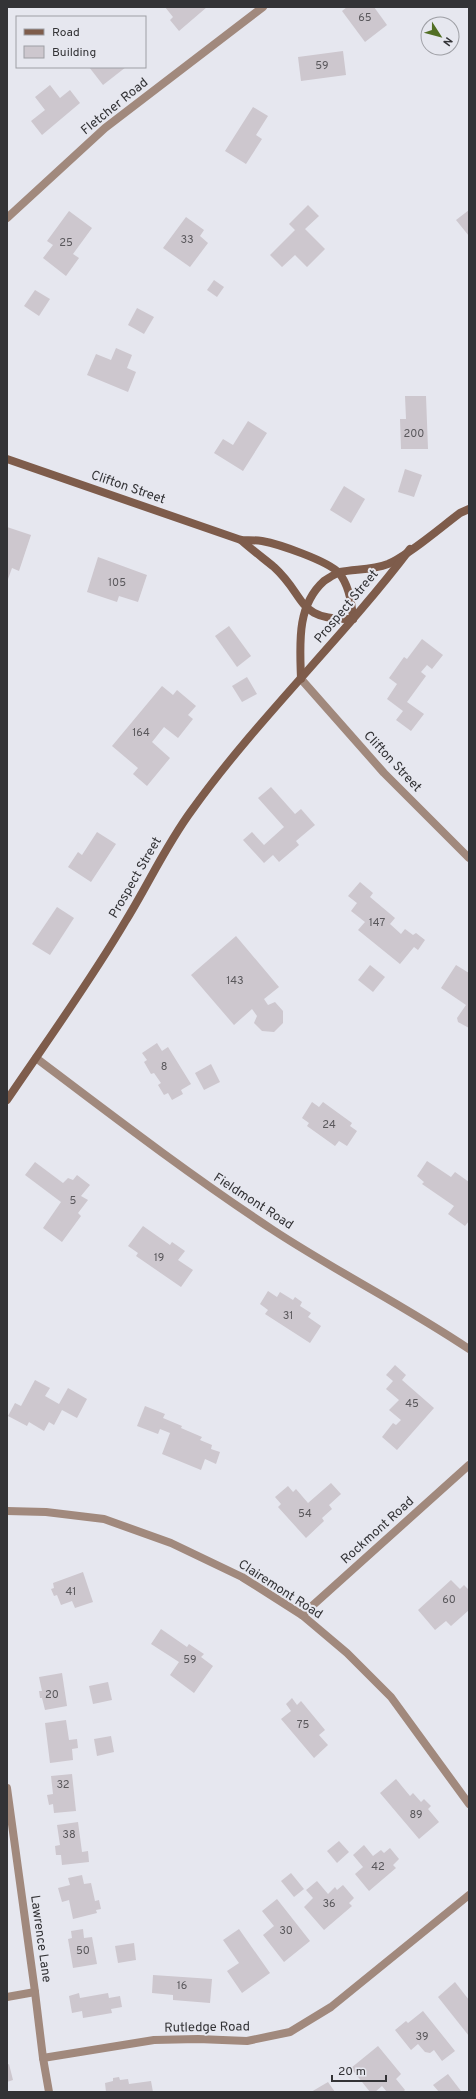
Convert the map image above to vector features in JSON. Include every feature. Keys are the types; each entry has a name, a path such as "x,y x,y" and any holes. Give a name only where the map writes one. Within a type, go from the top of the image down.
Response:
{"main road":[{"name":"Clifton Street","path":"7,459 241,540 262,541 278,546 315,559 339,573"},
{"name":"Prospect Street","path":"301,678 301,635 306,608 318,586 328,578 339,573 374,568 388,564 460,513 469,509"},
{"name":"Clifton Street","path":"241,540 274,568 306,608 328,619 353,619"},
{"name":"Prospect Street","path":"7,1100 111,945 160,859 192,810 233,757 353,619 410,549"},
{"path":"339,573 349,594 353,619"}],"street":[{"name":"Fletcher Road","path":"7,218 105,128 263,7"},
{"name":"Clifton Street","path":"301,678 384,772 469,858"},
{"name":"Fieldmont Road","path":"36,1058 158,1151 274,1231 388,1298 469,1349"},
{"name":"Rockmont Road","path":"302,1615 469,1465"},
{"name":"Clairemont Road","path":"7,1511 46,1512 104,1519 171,1543 242,1577 302,1615 348,1653 391,1697 469,1804"},
{"name":"Lawrence Lane","path":"7,1788 7,1802 36,1992 43,2058 49,2092"},
{"name":"Rutledge Road","path":"43,2058 154,2040 198,2039 248,2041 290,2032 331,2007 469,1895"},
{"path":"7,1997 36,1992"}],"building":[{"path":"165,7 207,7 179,31 170,20 173,17"},
{"path":"347,7 374,7 387,25 365,42 342,11"},
{"path":"343,51 346,75 301,81 298,57"},
{"path":"90,68 125,68 103,85"},
{"path":"50,85 60,98 70,90 80,103 42,135 31,121 45,110 35,97"},
{"path":"253,107 268,116 256,135 262,139 246,164 225,151"},
{"path":"308,205 319,216 305,229 325,249 307,267 295,255 282,267 270,255 295,230 289,224"},
{"path":"469,210 469,236 456,220"},
{"path":"69,211 92,228 73,254 79,258 66,276 43,258 53,245 47,241"},
{"path":"186,217 204,230 200,236 208,243 190,267 163,248"},
{"path":"214,280 224,287 217,297 207,290"},
{"path":"35,290 50,299 39,316 24,306"},
{"path":"137,308 154,317 144,334 128,325"},
{"path":"116,348 132,355 127,368 136,372 128,392 87,375 96,354 111,360"},
{"path":"405,396 426,396 428,449 401,449 400,419 406,419"},
{"path":"248,421 267,433 243,471 214,453 223,439 233,445"},
{"path":"405,469 422,475 414,497 398,492"},
{"path":"344,486 365,499 351,523 330,510"},
{"path":"7,527 31,535 19,571 12,568 7,582"},
{"path":"98,557 147,575 138,602 119,596 117,602 87,592"},
{"path":"229,626 251,656 237,667 215,636"},
{"path":"422,639 443,655 432,669 427,665 421,672 426,676 407,702 424,714 411,731 396,720 403,711 387,699 397,684 389,678 404,657 407,659"},
{"path":"247,677 257,694 242,702 232,686"},
{"path":"162,686 173,695 177,690 196,706 188,715 193,719 178,738 164,727 152,742 170,758 147,786 133,774 138,768 112,746"},
{"path":"271,787 295,814 301,809 315,825 296,841 299,845 279,862 273,855 264,863 243,840 252,832 264,845 284,827 258,798"},
{"path":"97,832 116,844 91,882 68,867 78,852 82,855"},
{"path":"360,882 373,893 370,897 395,918 390,924 401,934 405,929 413,935 416,933 425,940 418,950 414,947 400,964 358,930 365,922 351,911 357,903 348,896"},
{"path":"57,907 74,918 50,955 32,944"},
{"path":"236,936 279,987 264,999 268,1005 275,1002 283,1011 283,1023 274,1032 262,1031 254,1023 257,1016 252,1009 234,1025 191,975"},
{"path":"370,965 385,977 373,992 358,980"},
{"path":"456,965 469,973 469,1028 458,1022 457,1018 466,1005 441,988"},
{"path":"157,1043 162,1051 168,1047 191,1084 181,1090 183,1094 172,1100 168,1093 164,1095 158,1085 161,1083 154,1073 151,1074 144,1062 147,1060 142,1053"},
{"path":"211,1064 220,1082 204,1090 195,1073"},
{"path":"312,1102 319,1107 323,1102 352,1123 350,1126 357,1131 347,1146 339,1141 335,1146 307,1126 309,1123 302,1118"},
{"path":"427,1161 451,1177 455,1172 469,1182 469,1221 465,1226 448,1214 454,1206 422,1184 424,1182 417,1176"},
{"path":"35,1162 63,1183 68,1178 73,1180 77,1175 90,1185 81,1196 88,1200 78,1213 81,1216 62,1242 43,1228 61,1202 25,1175"},
{"path":"143,1226 170,1245 172,1242 185,1251 178,1260 193,1270 181,1287 136,1256 138,1253 128,1246"},
{"path":"268,1291 277,1297 280,1292 293,1300 295,1297 302,1302 300,1306 311,1313 308,1317 321,1326 310,1343 265,1314 268,1310 260,1304"},
{"path":"395,1365 406,1375 402,1380 434,1408 397,1450 382,1437 393,1423 396,1425 401,1420 389,1410 399,1400 386,1389 393,1381 386,1375"},
{"path":"35,1380 50,1388 45,1396 59,1404 68,1388 87,1399 77,1418 62,1410 54,1425 49,1422 44,1431 29,1422 27,1426 8,1416 15,1403 21,1406"},
{"path":"145,1406 165,1414 163,1418 202,1437 200,1440 212,1445 211,1449 220,1452 216,1464 205,1459 201,1470 162,1454 170,1433 160,1429 158,1434 137,1426"},
{"path":"331,1483 341,1494 329,1505 332,1509 322,1518 324,1521 306,1538 278,1507 281,1504 275,1497 288,1486 293,1492 296,1489 308,1503"},
{"path":"83,1572 93,1602 75,1608 72,1601 61,1605 57,1595 54,1596 51,1589 54,1588 53,1583"},
{"path":"451,1580 460,1589 464,1585 469,1590 469,1610 451,1626 446,1621 435,1630 418,1610"},
{"path":"161,1629 187,1647 189,1644 204,1654 201,1657 213,1666 194,1693 170,1675 179,1662 151,1644"},
{"path":"62,1673 67,1706 45,1710 42,1698 40,1698 39,1691 42,1691 39,1677"},
{"path":"108,1682 112,1700 93,1704 89,1686"},
{"path":"292,1698 297,1705 301,1701 325,1730 319,1735 328,1745 314,1758 281,1719 291,1711 286,1704"},
{"path":"66,1720 69,1740 77,1739 78,1748 72,1749 73,1760 50,1763 45,1723"},
{"path":"111,1736 114,1752 97,1756 94,1739"},
{"path":"72,1774 76,1811 54,1813 53,1804 49,1805 47,1795 53,1794 51,1776"},
{"path":"396,1779 410,1796 413,1793 421,1802 424,1799 431,1806 428,1809 439,1822 419,1839 380,1793"},
{"path":"78,1822 82,1852 88,1851 89,1862 62,1865 61,1855 56,1855 55,1846 60,1845 57,1825"},
{"path":"339,1841 349,1852 337,1863 327,1851"},
{"path":"364,1845 373,1856 381,1850 384,1853 390,1848 399,1859 393,1865 396,1868 369,1891 355,1874 363,1867 353,1855"},
{"path":"291,1873 304,1889 294,1897 281,1881"},
{"path":"82,1875 84,1884 91,1883 95,1901 99,1900 101,1909 96,1910 97,1913 73,1919 69,1900 62,1902 58,1888 70,1885 68,1878"},
{"path":"317,1881 328,1894 335,1887 337,1890 343,1885 354,1898 349,1903 352,1906 324,1930 304,1907 313,1898 306,1890"},
{"path":"277,1899 310,1941 284,1962 263,1935 274,1926 262,1911"},
{"path":"83,1929 84,1938 92,1937 97,1964 73,1968 68,1939 72,1938 71,1931"},
{"path":"239,1929 270,1973 242,1993 227,1971 239,1963 223,1940"},
{"path":"134,1943 136,1960 118,1963 115,1946"},
{"path":"153,1975 212,1979 210,2003 173,2000 173,1995 152,1993"},
{"path":"455,1982 469,2000 469,2036 438,1997"},
{"path":"79,1993 80,1998 108,1993 109,1998 120,1996 122,2007 111,2009 112,2013 83,2018 82,2011 72,2013 69,1996"},
{"path":"423,2011 455,2051 442,2061 434,2050 430,2053 425,2052 418,2044 411,2050 395,2030 406,2021 408,2023"},
{"path":"378,2046 401,2074 396,2079 405,2090 403,2092 387,2092 382,2086 375,2092 370,2092 351,2068"},
{"path":"9,2064 13,2080 7,2082 7,2065"},
{"path":"448,2074 461,2091 460,2092 439,2092 433,2085"},
{"path":"119,2077 120,2080 128,2079 129,2084 151,2081 153,2092 106,2092 105,2083 113,2081 113,2078"},
{"path":"328,2082 335,2092 311,2092"}]}
